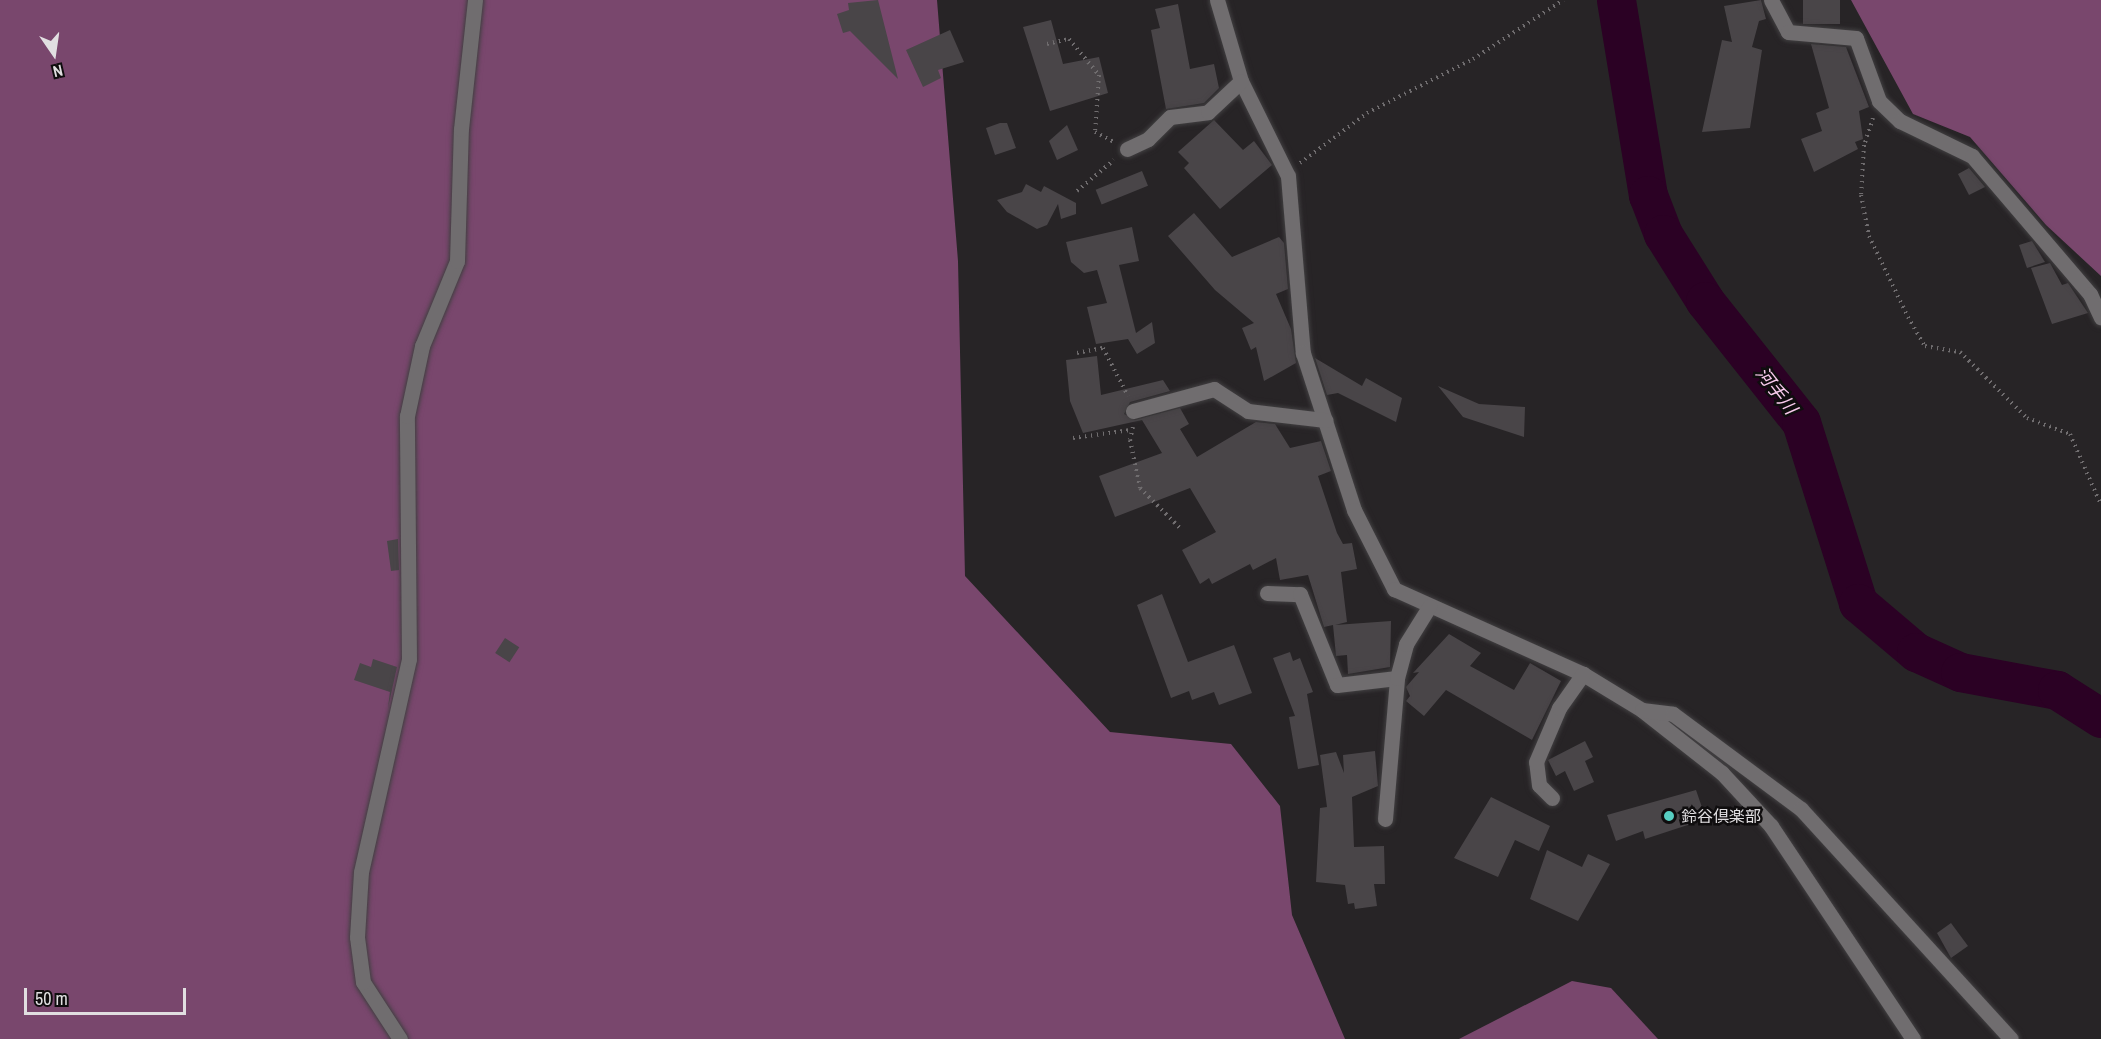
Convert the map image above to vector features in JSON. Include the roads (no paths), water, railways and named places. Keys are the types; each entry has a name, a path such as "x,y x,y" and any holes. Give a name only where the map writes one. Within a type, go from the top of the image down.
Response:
{"street":[{"path":"400,1039 363,982 357,937 361,872 409,659 407,416 422,346 457,261 461,129 475,0"},
{"path":"1217,0 1241,81 1285,167 1303,353 1354,510 1394,589 1429,607 1582,674 1642,710 1722,773 1771,826 1913,1039"},
{"path":"1770,0 1788,32 1856,38 1879,100 1900,121 1972,156 2090,294 2101,318"},
{"path":"1127,149 1148,139 1170,117 1208,112 1241,81"},
{"path":"1133,411 1214,389 1248,411 1325,420"},
{"path":"1267,593 1300,594 1337,686 1397,678"},
{"path":"1385,819 1397,678 1406,644 1429,607"},
{"path":"1552,798 1539,785 1536,762 1559,708 1582,674"},
{"path":"1642,710 1673,714 1801,809 2011,1039"}],"waterway":[{"name":"河手川","path":"1616,0 1648,195 1663,234 1705,301 1801,422 1858,603 1916,652 1960,672 2057,690 2101,718"}],"place":[{"name":"鈴谷倶楽部","path":"1669,816"}]}
